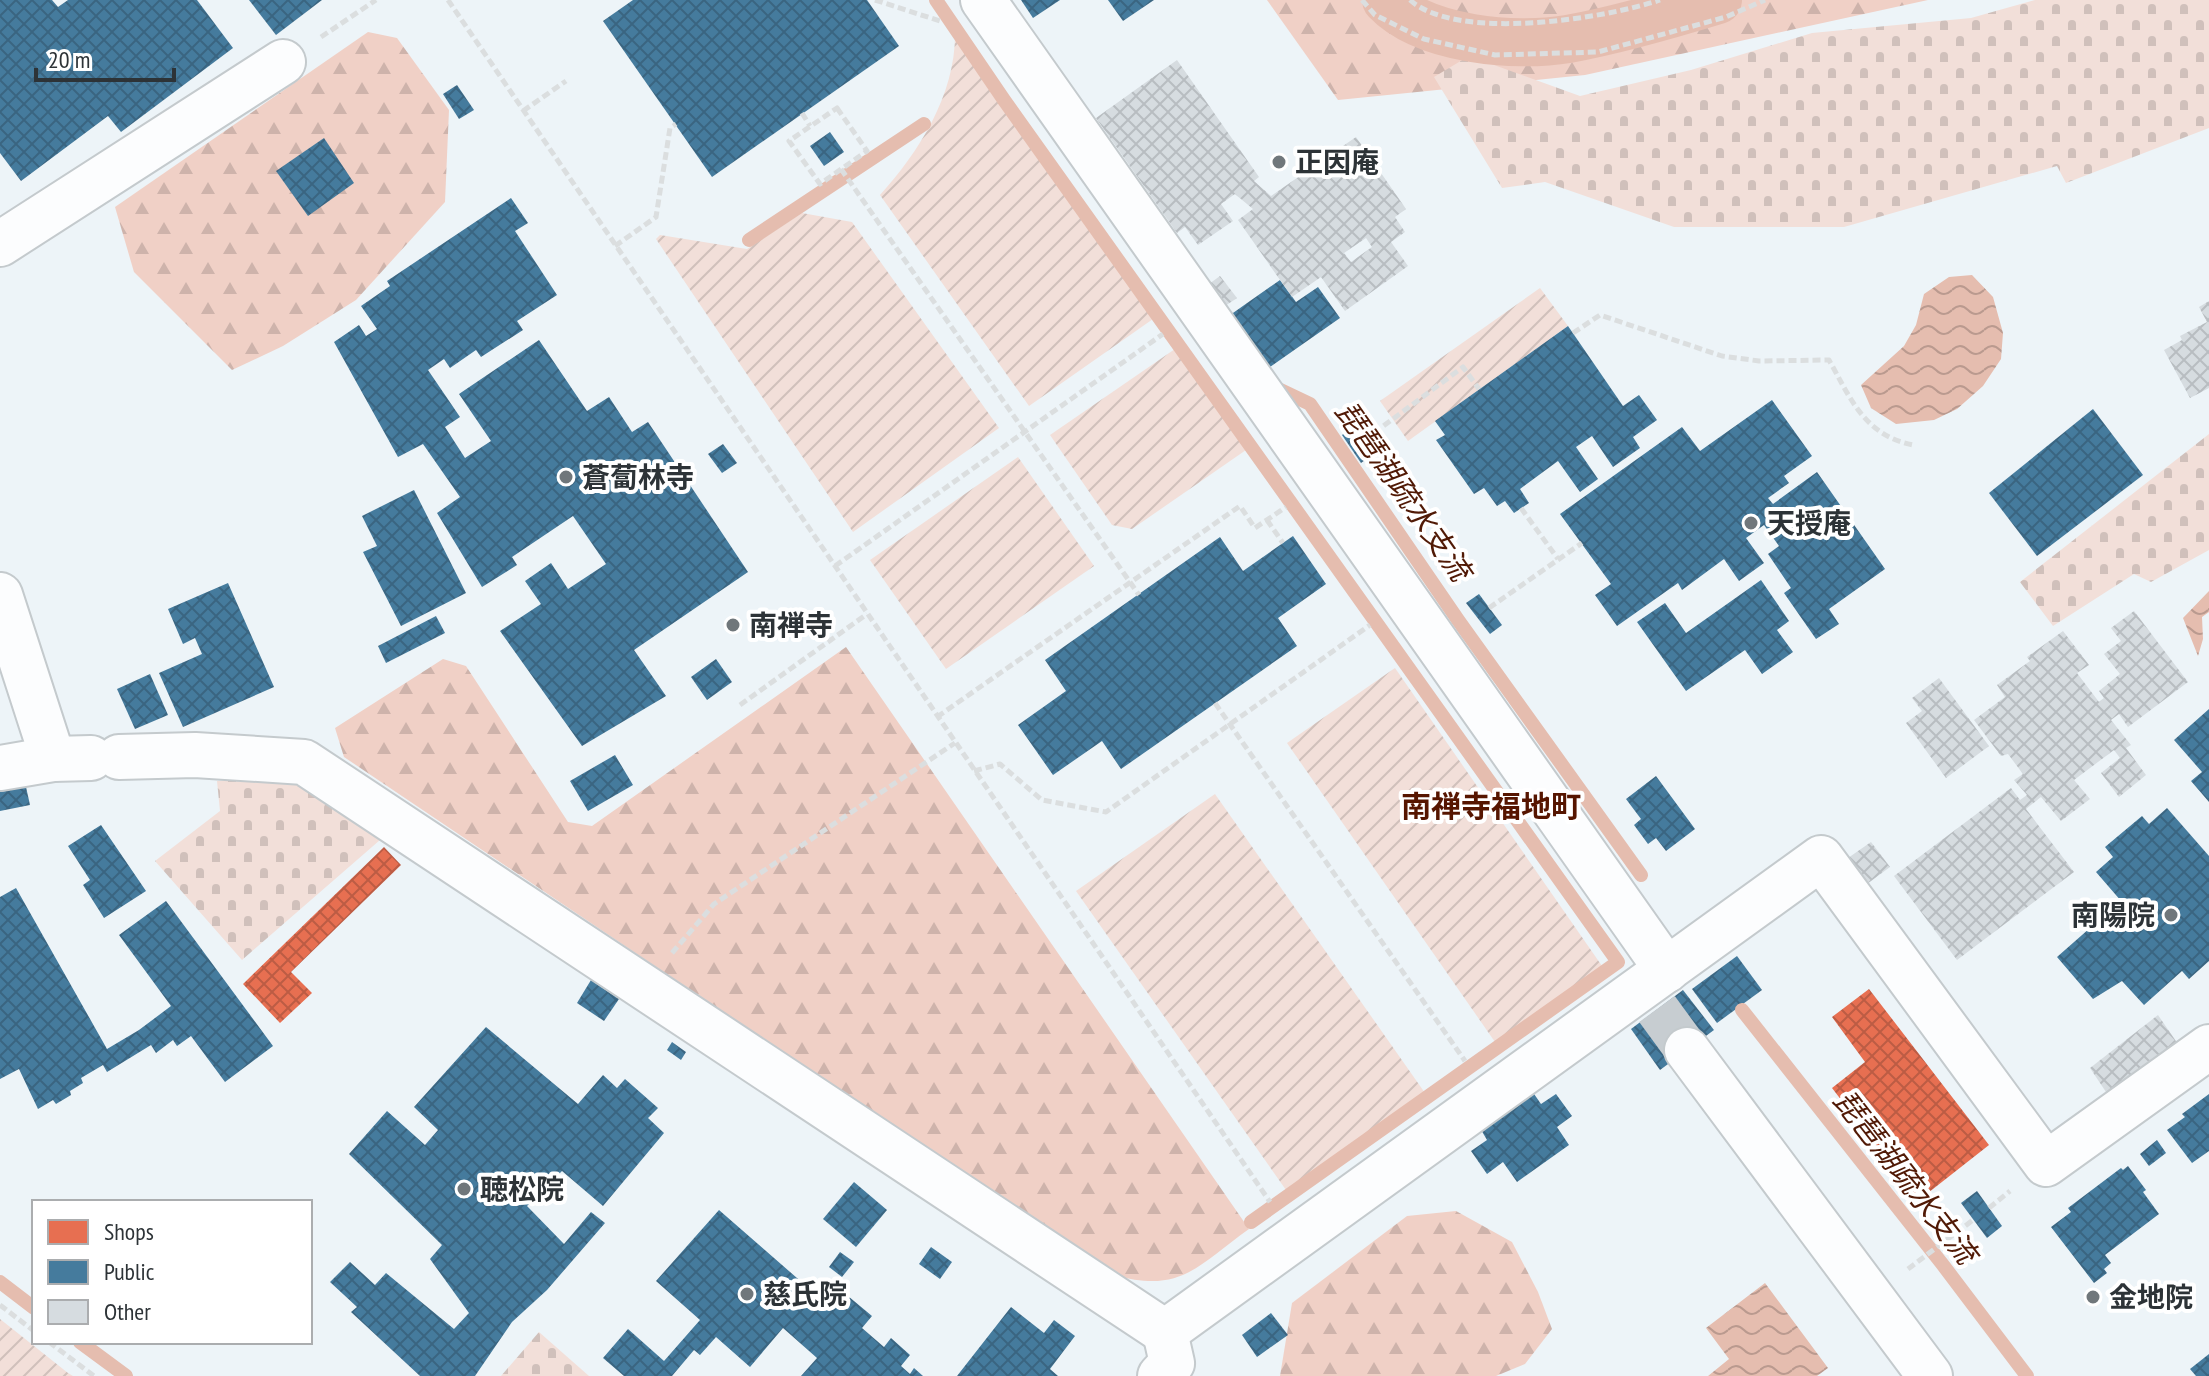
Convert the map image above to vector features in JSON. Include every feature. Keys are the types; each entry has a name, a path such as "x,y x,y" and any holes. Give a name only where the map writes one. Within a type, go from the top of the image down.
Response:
{"street":[{"path":"966,12 1200,308 1406,599 1656,989"},
{"path":"0,244 283,62"},
{"path":"0,595 88,758"},
{"path":"0,768 88,758 195,755 304,762 1165,1332 1172,1363 1160,1376"},
{"path":"1165,1332 1491,1097 1656,989 1821,858 2046,1164 2209,1047"},
{"path":"1687,1050 1930,1376"}],"path":[{"path":"283,62 376,0"},
{"path":"448,0 1295,1240"},
{"path":"875,0 966,12"},
{"path":"1362,0 1375,15 1424,39 1495,55 1598,52 1726,17 1765,0"},
{"path":"1410,0 1419,8 1478,24 1568,21 1660,0"},
{"path":"523,111 566,81"},
{"path":"837,108 867,151 841,169 820,184 789,141 837,108"},
{"path":"802,113 810,126"},
{"path":"615,246 656,217 670,128 676,124"},
{"path":"841,169 1139,595"},
{"path":"835,567 1200,308"},
{"path":"1573,333 1600,315 1722,356 1759,361 1829,360 1873,429 1894,441 1913,445"},
{"path":"1374,433 1463,367 1479,389"},
{"path":"937,717 1240,506 1255,528 1322,481"},
{"path":"1521,508 1558,559"},
{"path":"1267,520 1283,543"},
{"path":"1489,608 1582,543"},
{"path":"974,771 1000,764 1042,800 1106,812 1406,599"},
{"path":"740,705 867,614"},
{"path":"1215,703 1491,1097"},
{"path":"671,953 714,904 955,743"},
{"path":"1924,1257 1973,1220"},
{"path":"0,1305 32,1329"},
{"path":"52,1344 94,1376"}],"green space":[{"path":"1267,0 1928,0 1585,75 1338,100"},
{"path":"2035,0 2209,0 2209,128 2066,183 2057,166 1844,227 1674,227 1545,182 1502,188 1434,77 1469,56 1580,96 1691,70 1812,33 1971,18"},
{"path":"368,32 397,38 449,110 445,202 356,300 283,346 232,370 134,272 115,207"},
{"path":"955,35 1153,319 1029,406 880,195 921,141 942,101 949,79"},
{"path":"802,213 852,222 999,428 853,532 656,239 660,235 747,249"},
{"path":"1540,288 1568,326 1408,441 1380,401"},
{"path":"1175,349 1246,450 1132,529 1112,525 1050,435"},
{"path":"2209,434 2209,550 2151,582 2134,574 2053,626 2020,582"},
{"path":"1018,457 1094,566 946,669 870,560"},
{"path":"846,647 1249,1229 1187,1273 1156,1281 1114,1275 344,757 335,728 443,659 466,666 568,822 592,826"},
{"path":"1395,668 1602,966 1495,1042 1287,743"},
{"path":"291,779 380,840 242,960 155,861 220,811 217,781"},
{"path":"1215,794 1425,1093 1286,1190 1076,891"},
{"path":"1456,1211 1512,1242 1538,1292 1552,1329 1525,1364 1496,1376 1280,1376 1292,1303 1407,1216"},
{"path":"0,1319 68,1373 73,1376 0,1376"},
{"path":"539,1332 589,1376 501,1376"}],"water":[{"path":"1972,275 1993,297 2003,333 2001,359 1983,386 1957,409 1934,420 1896,424 1871,408 1861,385 1904,346 1916,325 1924,294 1949,277"},
{"path":"2209,591 2209,612 2202,617 2203,639 2198,656 2183,618"},
{"path":"1765,1283 1828,1368 1817,1376 1708,1376 1729,1359 1706,1328"}],"building: Shops":[{"path":"384,847 401,865 291,972 312,993 280,1023 243,984"},
{"path":"1869,989 1989,1145 1919,1200 1872,1140 1878,1135 1871,1127 1865,1131 1832,1088 1865,1062 1832,1017"}],"building: Public":[{"path":"0,0 52,0 58,7 68,0 197,0 233,48 121,132 108,116 21,181 0,153"},
{"path":"249,0 322,0 276,35"},
{"path":"633,0 867,0 899,46 712,177 603,21"},
{"path":"1021,0 1060,0 1033,18"},
{"path":"1108,0 1154,0 1123,21"},
{"path":"457,85 474,110 459,119 443,94"},
{"path":"830,132 844,152 824,166 810,146"},
{"path":"324,138 354,183 308,216 276,171"},
{"name":"蒼蔔林寺","path":"511,198 528,223 515,231 557,295 517,321 523,330 481,357 476,350 450,368 444,359 428,370 460,417 445,427 465,458 491,441 459,394 539,340 587,411 609,397 632,432 648,422 748,572 634,650 666,696 582,746 500,631 541,604 525,581 551,563 568,589 606,564 573,516 512,557 517,565 482,587 437,513 460,497 423,444 398,457 334,342 359,325 366,336 377,329 361,306 390,286 387,281"},
{"path":"1280,280 1296,302 1318,287 1340,318 1260,374 1223,320"},
{"path":"1568,326 1623,406 1639,395 1657,420 1633,437 1640,448 1613,467 1592,436 1576,447 1598,479 1580,492 1558,461 1520,489 1529,503 1514,513 1505,501 1497,506 1484,488 1474,494 1436,440 1445,435 1435,421"},
{"path":"1772,400 1812,456 1784,476 1789,483 1768,498 1773,504 1817,472 1885,569 1829,609 1839,624 1816,639 1784,593 1791,588 1768,554 1779,546 1764,525 1746,538 1764,563 1739,581 1724,559 1682,590 1678,583 1617,626 1595,595 1611,584 1560,514 1682,427 1700,451"},
{"path":"2093,409 2143,475 2037,556 1989,493"},
{"path":"1364,419 1383,447 1361,463 1342,435"},
{"path":"723,444 737,463 722,473 708,454"},
{"path":"414,490 466,593 401,626 363,552 377,546 362,516"},
{"path":"1293,536 1326,584 1278,618 1297,646 1121,769 1102,741 1053,775 1018,725 1066,691 1045,660 1220,537 1243,571"},
{"path":"1761,580 1789,621 1777,630 1793,652 1762,674 1745,650 1686,691 1637,622 1665,603 1686,633"},
{"path":"228,583 274,687 183,727 159,673 202,654 195,638 183,644 168,609"},
{"path":"1479,594 1502,625 1490,634 1466,603"},
{"path":"436,616 445,633 386,663 378,646"},
{"path":"716,659 732,682 707,700 691,677"},
{"path":"150,674 168,715 135,729 117,689"},
{"path":"2209,709 2209,802 2191,781 2202,772 2174,740"},
{"path":"615,755 633,785 588,811 570,781"},
{"path":"1656,776 1695,829 1666,851 1656,838 1648,844 1634,825 1641,819 1626,799"},
{"path":"26,787 30,805 0,811 0,792"},
{"name":"南陽院","path":"2167,808 2209,856 2209,961 2189,979 2182,971 2144,1005 2122,981 2093,999 2057,957 2115,906 2136,929 2141,924 2096,872 2113,857 2105,847 2142,816 2149,824"},
{"path":"101,825 146,891 104,918 83,885 90,880 68,846"},
{"path":"16,888 107,1049 171,1006 119,935 166,901 273,1046 225,1082 191,1036 177,1046 173,1040 156,1053 151,1045 107,1072 103,1065 81,1078 83,1083 70,1091 71,1095 56,1104 53,1100 38,1109 19,1069 0,1079 0,897"},
{"path":"1737,956 1762,990 1717,1023 1692,989"},
{"path":"591,980 619,999 604,1021 577,1003"},
{"path":"1683,990 1714,1030 1660,1070 1631,1029"},
{"name":"聴松院","path":"486,1027 578,1104 603,1075 617,1088 625,1079 658,1108 648,1118 664,1133 603,1206 562,1171 527,1206 564,1244 591,1212 605,1223 547,1290 512,1322 475,1376 420,1376 351,1312 357,1307 330,1282 350,1262 375,1285 386,1273 454,1329 469,1313 430,1259 442,1245 349,1154 387,1111 425,1145 438,1130 414,1107"},
{"path":"672,1042 686,1052 681,1060 667,1050"},
{"path":"1532,1091 1541,1104 1556,1094 1572,1116 1557,1127 1569,1145 1517,1182 1503,1162 1487,1174 1471,1151 1487,1140 1480,1128"},
{"path":"2209,1094 2209,1151 2192,1163 2167,1130"},
{"path":"2157,1140 2166,1153 2149,1166 2140,1154"},
{"path":"2128,1166 2159,1214 2105,1255 2111,1263 2104,1269 2107,1273 2094,1283 2051,1227 2071,1212 2068,1208"},
{"path":"854,1182 887,1210 856,1247 823,1219"},
{"path":"1977,1191 2002,1226 1987,1238 1961,1203"},
{"name":"慈氏院","path":"719,1210 813,1292 817,1288 838,1307 848,1296 872,1316 862,1328 884,1347 891,1338 910,1355 901,1366 910,1374 914,1368 923,1376 801,1376 817,1358 783,1328 750,1367 716,1337 700,1355 694,1350 672,1376 624,1376 603,1358 628,1329 664,1361 700,1320 656,1281"},
{"path":"931,1247 952,1262 940,1279 919,1264"},
{"path":"840,1252 854,1262 842,1277 829,1267"},
{"path":"1011,1307 1044,1333 1054,1320 1075,1336 1050,1369 1058,1376 957,1376"},
{"path":"1271,1313 1288,1335 1257,1357 1242,1335"},
{"path":"2209,1354 2209,1376 2196,1376 2190,1369"}],"building: Other":[{"path":"1177,60 1259,177 1254,181 1271,196 1356,137 1406,209 1395,217 1405,232 1391,242 1408,266 1345,311 1321,277 1292,297 1238,220 1253,209 1235,194 1221,204 1233,221 1198,245 1185,227 1177,233 1096,118","holes":["1366,238 1372,247 1351,262 1344,253"]},
{"path":"1220,276 1237,298 1225,306 1209,284"},
{"path":"2209,301 2209,388 2190,398 2164,350 2182,340 2180,336 2207,322 2199,307"},
{"path":"2134,611 2188,682 2128,727 2119,714 2111,720 2131,745 2126,748 2146,775 2119,797 2101,773 2120,758 2114,750 2074,780 2090,799 2061,821 2041,797 2026,809 2074,872 1957,960 1894,876 2011,788 2020,800 2027,795 2014,780 2023,774 2008,754 2001,756 1974,720 2005,697 1997,685 2030,661 2027,657 2063,631 2089,665 2077,673 2099,702 2104,698 2099,691 2120,674 2104,654 2121,641 2111,628"},
{"path":"1939,678 1989,746 1946,778 1906,723 1922,711 1912,698"},
{"path":"1871,842 1890,867 1867,884 1848,858"},
{"path":"2158,1015 2180,1047 2110,1098 2090,1068"}],"waterway":[{"path":"936,0 1618,962 1251,1222"},
{"path":"1386,0 1403,14 1446,32 1471,38 1523,42 1547,42 1587,35 1718,0"},
{"path":"749,240 924,124"},
{"name":"琵琶湖疏水支流","path":"1270,385 1310,404 1458,620 1641,875"},
{"name":"琵琶湖疏水支流","path":"1742,1010 2027,1376"},
{"path":"0,1282 32,1306"},
{"path":"83,1344 126,1376"}],"tunnel":[{"path":"1657,1009 1687,1050"}],"place":[{"name":"正因庵","path":"1279,162"},
{"name":"蒼蔔林寺","path":"566,477"},
{"name":"天授庵","path":"1751,523"},
{"name":"南禅寺","path":"733,625"},
{"name":"南陽院","path":"2171,915"},
{"name":"聴松院","path":"464,1189"},
{"name":"慈氏院","path":"747,1294"},
{"name":"金地院","path":"2093,1297"}],"district":[{"name":"南禅寺福地町","path":"1491,807"}]}
